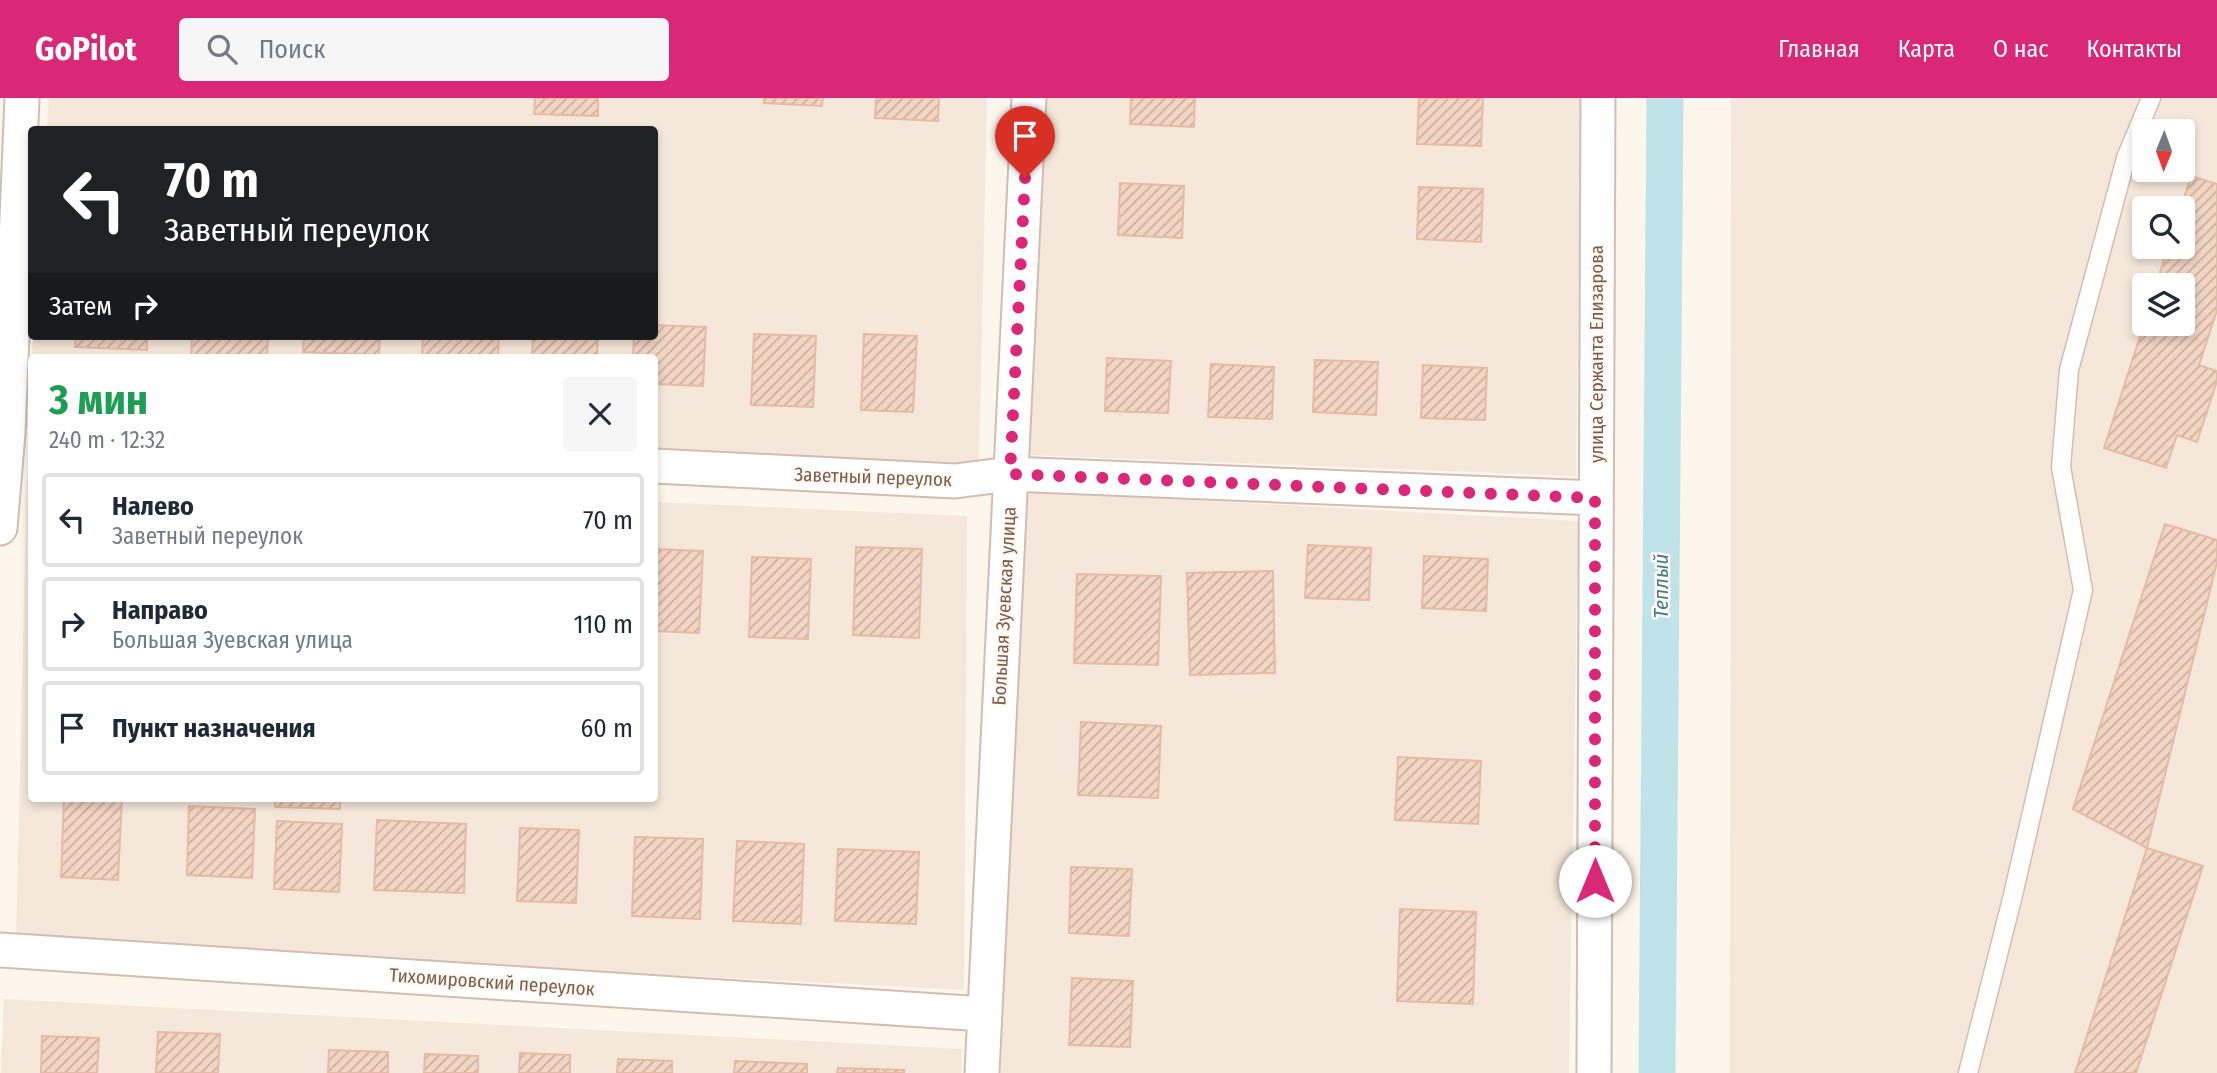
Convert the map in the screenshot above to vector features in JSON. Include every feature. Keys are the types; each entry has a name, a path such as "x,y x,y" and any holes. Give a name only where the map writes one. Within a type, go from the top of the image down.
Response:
{"street":[{"path":"0,528 20,434 22,98"},
{"name":"Большая Зуевская улица","path":"982,1073 1029,98"},
{"name":"улица Сержанта Елизарова","path":"1594,1073 1598,98"},
{"name":"Заветный переулок","path":"658,466 955,481 1010,474 1595,498"},
{"name":"Тихомировский переулок","path":"0,950 985,1014"}],"lane":[{"path":"1968,1073 2013,895 2083,590 2061,467 2069,370 2126,158 2151,98"}],"shaded area":[{"path":"49,98 987,98 979,463 658,453 658,354 32,354 33,340 658,340 658,126 47,126"},
{"path":"1045,98 1581,98 1576,476 1029,455"},
{"path":"1731,98 2217,98 2217,1073 1730,1073"},
{"path":"27,475 28,802 658,802 658,502 967,516 964,990 16,941"},
{"path":"1024,491 1578,521 1569,1073 1001,1073"},
{"path":"4,999 962,1049 961,1073 1,1073"}],"building":[{"path":"535,98 598,98 598,116 534,114"},
{"path":"764,98 823,98 822,106 764,103"},
{"path":"876,98 939,98 938,121 875,118"},
{"path":"1131,98 1195,98 1194,127 1130,124"},
{"path":"1419,98 1483,98 1481,146 1417,144"},
{"path":"2195,177 2217,184 2217,310 2199,365 2217,371 2217,381 2197,442 2177,435 2166,468 2104,448 2140,336 2195,336 2195,273 2160,273 2164,259 2195,259 2195,196 2185,196 2189,182 2195,182"},
{"path":"1120,183 1184,186 1182,238 1118,235"},
{"path":"1419,187 1483,189 1481,242 1417,239"},
{"path":"658,325 706,327 703,386 658,384 658,354 633,354 634,340 658,340"},
{"path":"754,334 816,336 813,407 751,405"},
{"path":"864,334 917,336 913,412 861,410"},
{"path":"76,340 147,340 147,350 75,347"},
{"path":"192,340 268,340 267,354 191,354"},
{"path":"304,340 380,340 379,354 303,352"},
{"path":"423,340 499,340 498,354 422,354"},
{"path":"533,340 598,340 597,354 532,354"},
{"path":"1107,358 1171,361 1168,413 1105,411"},
{"path":"1315,360 1378,362 1376,415 1313,412"},
{"path":"1211,364 1274,367 1272,419 1208,417"},
{"path":"1423,365 1487,368 1485,420 1421,418"},
{"path":"2165,524 2217,540 2217,562 2147,848 2073,809"},
{"path":"1308,545 1371,548 1369,600 1305,598"},
{"path":"856,547 922,549 919,638 853,635"},
{"path":"658,549 703,551 699,633 658,631"},
{"path":"1424,556 1488,559 1486,611 1422,608"},
{"path":"752,557 811,559 808,639 749,637"},
{"path":"1273,571 1275,673 1190,675 1187,573"},
{"path":"1077,574 1161,576 1158,665 1074,663"},
{"path":"1081,722 1161,726 1158,798 1078,795"},
{"path":"1398,757 1481,761 1478,824 1395,820"},
{"path":"64,802 122,802 118,880 61,877"},
{"path":"275,802 340,802 340,809 275,807"},
{"path":"189,806 255,809 252,878 187,875"},
{"path":"377,820 466,824 464,893 374,890"},
{"path":"277,821 342,824 339,892 274,889"},
{"path":"520,828 579,830 576,903 517,901"},
{"path":"635,837 703,839 700,919 632,916"},
{"path":"737,841 804,844 801,924 733,921"},
{"path":"2147,848 2203,866 2136,1073 2075,1073"},
{"path":"838,849 919,852 916,924 835,921"},
{"path":"1071,867 1132,869 1129,936 1069,933"},
{"path":"1400,909 1476,912 1473,1004 1397,1001"},
{"path":"1072,978 1133,981 1130,1047 1069,1045"},
{"path":"158,1032 220,1034 218,1073 156,1073"},
{"path":"42,1036 99,1038 97,1073 41,1073"},
{"path":"329,1050 388,1052 388,1073 328,1073"},
{"path":"520,1053 570,1055 570,1073 519,1073"},
{"path":"425,1054 478,1056 478,1073 424,1073"},
{"path":"618,1059 672,1061 672,1073 617,1073"},
{"path":"735,1061 807,1064 807,1073 734,1073"},
{"path":"838,1068 904,1070 904,1073 837,1073"}],"waterway":[{"name":"Теплый","path":"1657,1073 1665,98"}],"route":[{"path":"1025,178 1010,474 1595,498 1595,881"}]}
